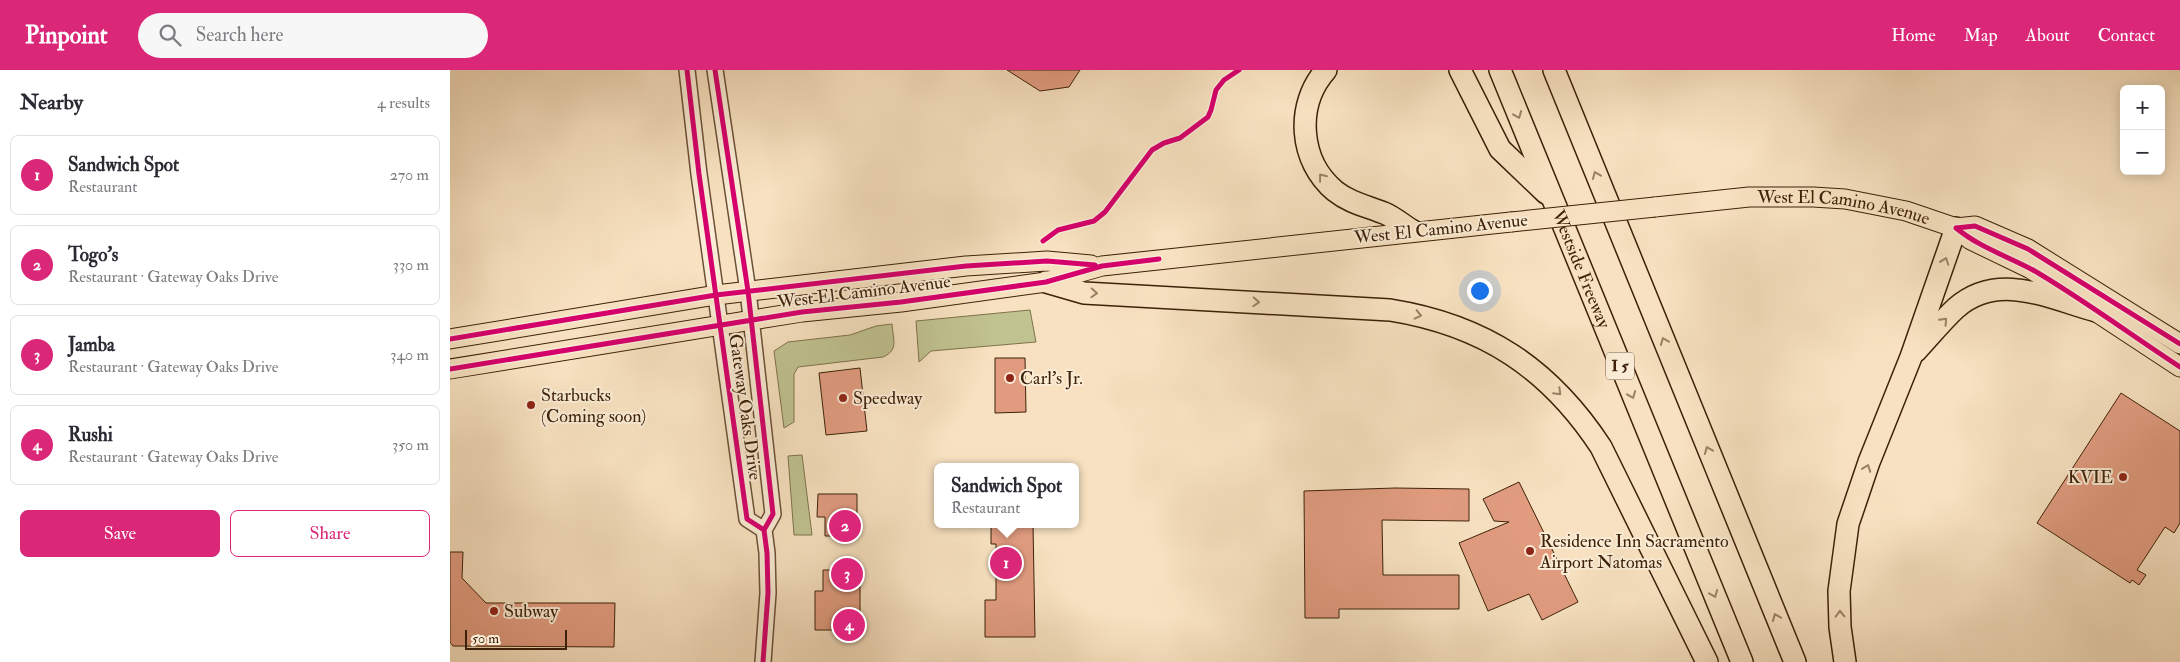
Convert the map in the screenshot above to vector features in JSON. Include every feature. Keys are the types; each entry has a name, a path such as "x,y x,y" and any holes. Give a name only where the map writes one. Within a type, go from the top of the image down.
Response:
{"highway":[{"path":"1326,70 1320,76 1308,103 1305,120 1305,137 1316,168 1336,191 1360,206 1385,214 1414,231"},
{"path":"1460,70 1500,149 1551,198"},
{"name":"Westside Freeway","path":"1500,70 1742,662"},
{"path":"1554,70 1795,662"},
{"path":"1845,662 1840,627 1839,591 1848,524 1869,462 1911,356 1956,228"},
{"path":"1046,282 1084,293 1390,310 1447,322 1506,350 1544,378 1565,399 1601,447 1707,662"},
{"path":"1911,356 1956,308 1981,293 2015,288 2096,311"}],"main road":[{"name":"West El Camino Avenue","path":"450,369 720,324 1046,282 1102,266 1414,231 1749,197 1845,199 1906,211 1956,228 1971,240 2032,269 2180,368"},
{"name":"West El Camino Avenue","path":"1956,228 1975,226 2028,249 2180,344"},
{"name":"West El Camino Avenue","path":"450,339 716,295 966,266 1047,261 1102,266"}],"street":[{"name":"Gateway Oaks Drive","path":"687,70 747,519 764,530"},
{"name":"Gateway Oaks Drive","path":"715,70 748,291 774,514 764,530 767,553 768,593 763,662"}],"green space":[{"path":"1030,310 1036,342 931,351 919,362 916,321"},
{"path":"892,324 894,344 891,351 883,357 798,367 794,374 794,422 784,428 774,351 788,342 850,335 876,326"},
{"path":"802,455 812,535 794,535 788,456"}],"building":[{"path":"1007,70 1080,70 1069,87 1040,91"},
{"path":"995,358 1025,358 1026,412 995,413"},
{"path":"860,368 867,431 826,435 819,373"},
{"name":"KVIE","path":"2121,393 2180,431 2180,523 2174,533 2165,527 2137,570 2146,575 2139,585 2132,580 2130,583 2037,523"},
{"name":"Residence Inn Sacramento Airport Natomas","path":"1519,482 1578,602 1542,620 1529,594 1488,611 1459,543 1509,522 1494,521 1483,499"},
{"path":"1395,488 1469,489 1469,521 1382,520 1383,575 1459,575 1459,609 1339,609 1339,618 1305,618 1304,491"},
{"path":"818,494 857,494 857,536 825,536 825,517 817,517"},
{"path":"991,528 1033,528 1035,637 985,637 985,600 996,600 996,544 991,544"},
{"path":"450,552 463,552 462,578 486,603 615,603 614,647 453,646 450,642"},
{"path":"823,570 860,570 860,630 815,630 815,591 823,591"}],"cycle path":[{"path":"687,70 699,174 747,519 764,530"},
{"path":"715,70 748,291 773,514 764,530 767,553 768,593 763,662"},
{"path":"1043,241 1058,230 1094,221 1105,212 1152,150 1164,143 1180,138 1208,117 1216,90 1224,80 1239,70"},
{"path":"1956,228 1975,226 2028,249 2180,344"},
{"path":"1956,228 1984,246 2052,281 2180,367"},
{"path":"450,369 802,312 901,302 1046,282 1102,266 1159,259"},
{"path":"450,339 716,295 966,266 1047,261 1095,265"}],"place":[{"name":"Carl's Jr.","path":"1010,378"},
{"name":"Speedway","path":"843,398"},
{"name":"Starbucks (Coming soon)","path":"531,405"},
{"name":"KVIE","path":"2123,477"},
{"name":"Togo's","path":"845,526"},
{"name":"Residence Inn Sacramento Airport Natomas","path":"1530,551"},
{"name":"Sandwich Spot","path":"1006,563"},
{"name":"Jamba","path":"847,574"},
{"name":"Subway","path":"494,611"},
{"name":"Rushi","path":"849,625"}]}
